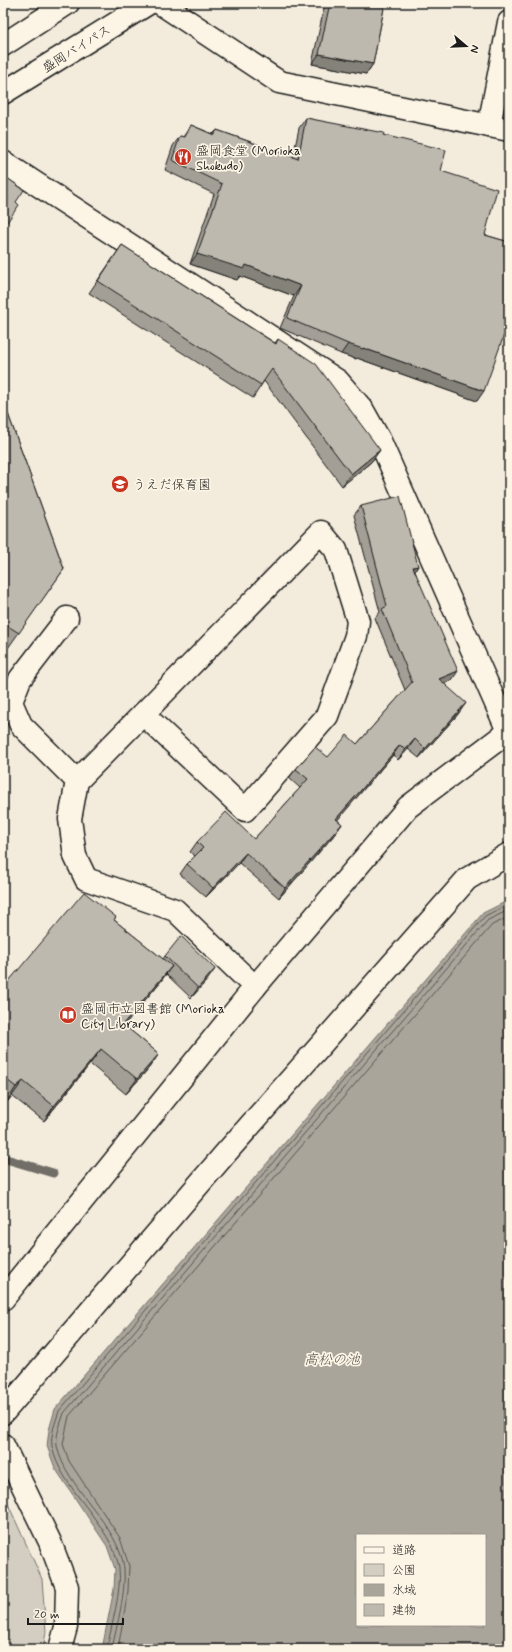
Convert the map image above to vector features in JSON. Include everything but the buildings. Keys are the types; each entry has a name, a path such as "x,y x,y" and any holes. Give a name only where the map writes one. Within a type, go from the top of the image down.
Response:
{"main road":[{"path":"3,45 68,3"},
{"name":"盛岡バイパス","path":"3,93 149,3"},
{"path":"160,3 278,82 499,128 509,22"},
{"path":"3,162 338,381 362,408 380,441 509,731 408,807 255,987 3,1299"},
{"path":"143,714 245,810 327,716 356,636 358,621 336,550 321,532 77,781 70,819 75,856 86,878 175,910 255,987"},
{"path":"67,618 20,679 11,702 21,725 77,781"},
{"path":"3,1413 224,1155 467,879 509,854"},
{"path":"3,1445 50,1542 66,1587 66,1628 60,1649"}],"green space":[{"path":"3,1493 42,1579 46,1632 43,1649 3,1649"}],"water":[{"name":"高松の池","path":"509,900 509,1649 102,1649 114,1589 115,1569 107,1546 55,1468 47,1446 49,1430 55,1409 483,913"}],"waterway":[{"path":"3,1158 53,1173"}],"place":[{"name":"盛岡食堂 (Morioka Shokudo)","path":"183,157"},
{"name":"うえだ保育園","path":"120,484"},
{"name":"盛岡市立図書館 (Morioka City Library)","path":"68,1015"}]}
